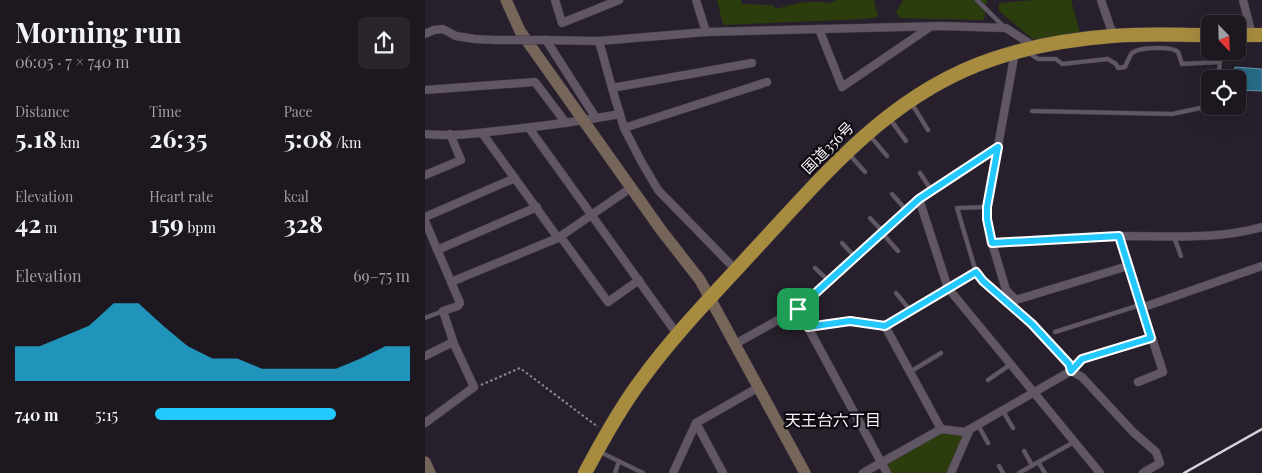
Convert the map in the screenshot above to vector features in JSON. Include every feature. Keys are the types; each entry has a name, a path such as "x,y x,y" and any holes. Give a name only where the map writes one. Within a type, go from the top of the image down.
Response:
{"highway":[{"name":"国道356号","path":"585,473 641,380 677,334 847,151 867,132 909,101 963,71 1025,50 1113,35 1201,35"}],"street":[{"path":"506,0 520,31 631,188 700,280 805,473"},
{"path":"555,0 562,23 619,0"},
{"path":"696,0 706,32"},
{"path":"1101,0 1113,35"},
{"path":"1243,0 1257,35"},
{"path":"819,29 842,87 930,27"},
{"path":"425,34 443,28 456,36 475,39 599,41 706,32 930,27 1006,28 1025,50 998,147 987,207 987,219 992,243 1006,290 1016,300 1128,266"},
{"path":"544,40 597,118"},
{"path":"599,41 624,128 657,190 736,270"},
{"path":"612,88 752,63"},
{"path":"425,90 535,82 566,123"},
{"path":"624,128 767,82"},
{"path":"425,134 482,133 566,123 620,114"},
{"path":"529,128 677,334"},
{"path":"482,133 608,302 639,280"},
{"path":"425,175 461,160 450,134"},
{"path":"735,344 798,309 919,199 998,147"},
{"path":"425,217 515,178"},
{"path":"451,282 559,237 631,188"},
{"path":"919,199 948,288 1099,473"},
{"path":"437,250 537,207"},
{"path":"425,221 460,303 458,306 443,311 453,342 474,387 425,423"},
{"path":"992,243 1119,236 1209,237 1262,227"},
{"path":"1119,236 1163,372 1138,382"},
{"path":"1141,306 1262,266"},
{"path":"808,327 850,321 885,326 976,272 983,281 1032,324 1069,364 1071,371 1083,377 1133,432 1156,452 1160,463 1143,473"},
{"path":"798,309 887,473"},
{"path":"885,326 941,429"},
{"path":"425,356 453,342"},
{"path":"863,473 941,429 965,432 1071,371"},
{"path":"673,473 696,423 759,387"},
{"path":"696,423 723,473"},
{"path":"951,473 970,429"},
{"path":"425,462 430,473"}],"lane":[{"path":"977,0 1006,28"},
{"path":"1025,50 1038,59 1056,59 1062,64 1109,59 1118,68 1125,67 1133,53 1145,49 1175,49 1182,64 1220,62 1220,70"},
{"path":"909,101 928,130"},
{"path":"1032,111 1172,114 1201,108"},
{"path":"888,116 907,142"},
{"path":"867,132 887,156"},
{"path":"847,151 865,172"},
{"path":"920,173 932,191"},
{"path":"892,194 907,211"},
{"path":"976,272 957,208 987,207"},
{"path":"870,218 898,251"},
{"path":"1174,236 1181,256"},
{"path":"841,243 855,257"},
{"path":"815,268 829,281"},
{"path":"896,293 911,310"},
{"path":"1055,332 1141,306"},
{"path":"425,318 443,311"},
{"path":"1071,371 1082,359 1151,338"},
{"path":"909,372 941,353"},
{"path":"989,380 1011,364"},
{"path":"1003,411 1013,428"},
{"path":"978,425 988,443"},
{"path":"1019,473 1074,442"},
{"path":"597,451 643,473"},
{"path":"1024,452 1032,466"},
{"path":"615,473 619,461"},
{"path":"1038,462 1045,473"},
{"path":"999,466 1003,473"}],"path":[{"path":"474,387 520,368 607,434"}],"green space":[{"path":"717,0 741,0 742,4 772,5 777,9 809,2 830,3 836,0 874,0 878,17 723,25"},
{"path":"903,0 987,0 987,2 984,20 900,18 896,12"},
{"path":"1071,0 1080,33 1035,41 999,11 999,3"},
{"path":"940,432 964,435 948,473 889,473 884,464"}],"water":[{"path":"1235,67 1262,69 1262,91 1246,90 1246,70 1235,70"}],"railway":[{"path":"1184,473 1262,429"}],"district":[{"name":"天王台六丁目","path":"833,420"}],"route":[{"path":"998,147 987,207 987,219 992,243 1119,236 1151,338 1082,359 1071,371 1069,364 1032,324 983,281 976,272 885,326 844,321 808,327 798,309 919,199 998,147"}]}
